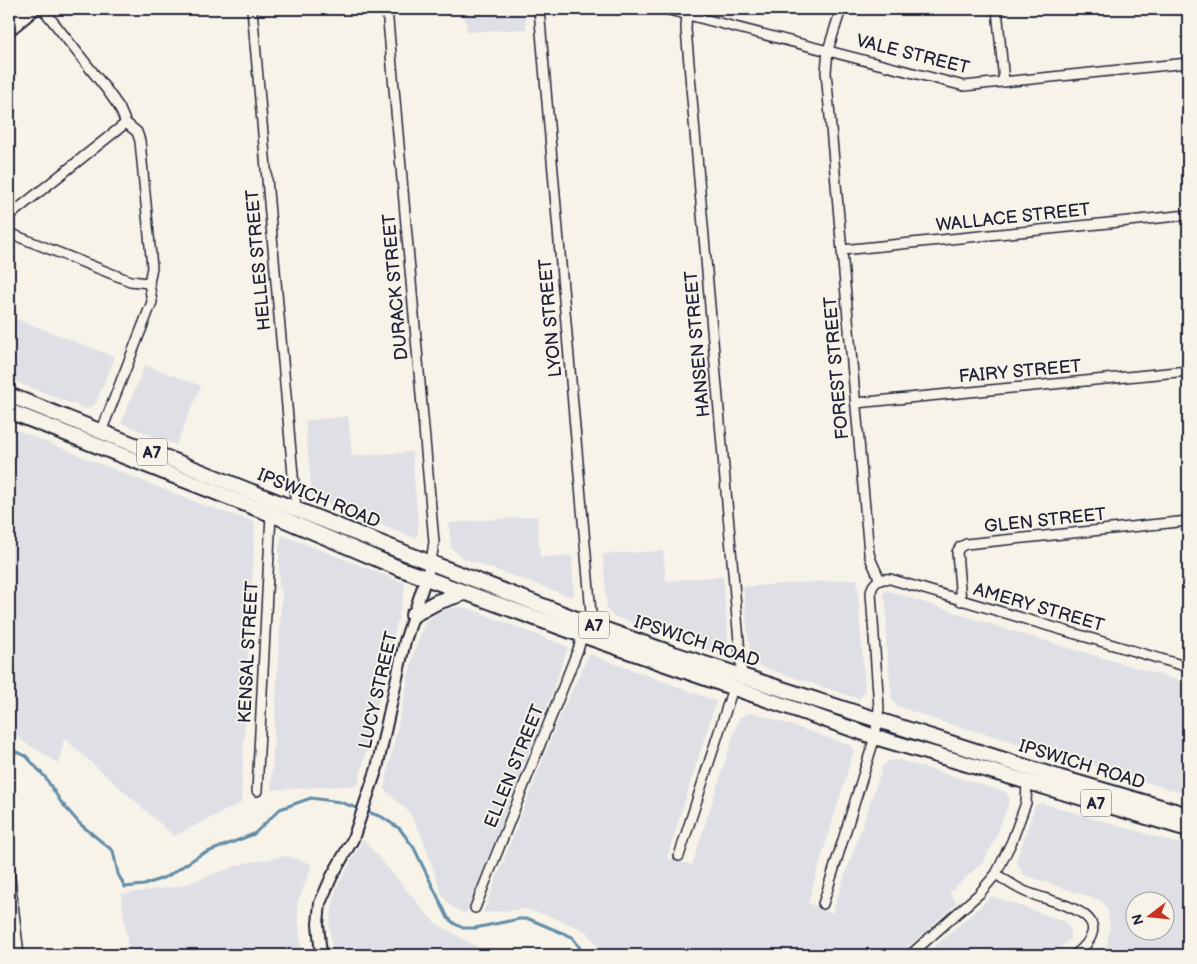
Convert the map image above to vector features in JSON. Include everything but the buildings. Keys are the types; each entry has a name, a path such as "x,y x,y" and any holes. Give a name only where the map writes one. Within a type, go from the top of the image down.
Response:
{"highway":[{"path":"9,28 32,9"},
{"name":"IPSWICH ROAD","path":"9,395 592,625 878,720 1188,816"},
{"name":"IPSWICH ROAD","path":"9,411 271,514 425,578 582,635 875,737 1188,829"},
{"path":"413,616 437,602 464,593"}],"street":[{"path":"43,9 107,90 119,107 126,123 140,137 152,267 148,283 152,299 151,306 101,432"},
{"name":"HELLES STREET","path":"252,9 296,509"},
{"name":"DURACK STREET","path":"387,9 433,533 431,562"},
{"name":"LYON STREET","path":"539,9 592,625"},
{"name":"VALE STREET","path":"665,9 687,11 957,85 971,86 1188,63"},
{"name":"FOREST STREET","path":"841,9 828,50 826,72 869,553 880,580"},
{"path":"997,9 1004,82"},
{"name":"HANSEN STREET","path":"687,11 686,29 742,676"},
{"path":"9,216 126,123"},
{"name":"WALLACE STREET","path":"842,250 1188,215"},
{"path":"9,233 130,281 148,283"},
{"name":"FAIRY STREET","path":"856,402 1188,371"},
{"name":"KENSAL STREET","path":"257,791 271,514"},
{"name":"GLEN STREET","path":"961,600 956,552 966,544 1188,521"},
{"name":"LUCY STREET","path":"321,955 318,924 320,904 332,876 353,839 377,768 405,641 431,562"},
{"name":"AMERY STREET","path":"880,580 890,579 1188,668"},
{"path":"823,904 875,737 878,720 879,708 871,593 872,586 880,580"},
{"name":"ELLEN STREET","path":"476,908 579,647 582,635"},
{"path":"679,856 733,688"},
{"path":"910,955 979,894 996,874 1012,842 1026,803 1027,782"},
{"path":"9,870 19,955"},
{"path":"996,874 1012,885 1076,909 1089,920 1092,930 1091,940 1075,955"}],"shaded area":[{"path":"464,9 525,9 526,29 467,32"},
{"path":"9,316 115,357 95,405 85,409 9,379"},
{"path":"145,365 201,386 176,445 121,423"},
{"path":"348,416 352,456 412,452 418,526 418,535 414,538 312,497 305,421"},
{"path":"9,427 203,505 255,522 241,803 174,836 64,738 59,764 9,732"},
{"path":"537,516 540,557 572,556 574,595 569,596 465,559 451,548 449,523"},
{"path":"282,535 405,583 404,594 358,785 271,790 282,590 279,589 279,548"},
{"path":"663,551 666,581 723,576 728,638 726,647 718,654 613,616 607,610 603,554"},
{"path":"857,579 865,692 859,699 757,665 750,655 743,587"},
{"path":"886,590 1015,632 1188,683 1188,795 1053,753 939,721 897,706 892,700 886,643 886,602 882,595"},
{"path":"458,607 468,608 568,647 548,704 466,914 452,907 442,895 422,836 409,812 384,789 414,652 426,621 443,610"},
{"path":"589,654 716,701 667,858 692,865 739,718 749,713 758,714 852,746 854,750 808,903 832,913 883,765 889,761 899,760 1006,792 1010,799 995,840 983,862 949,893 957,903 899,955 604,955 586,931 550,916 525,909 483,913 560,716"},
{"path":"1041,803 1188,846 1188,955 1098,955 1106,948 1110,929 1108,910 1102,901 1024,875 1016,861 1035,806"},
{"path":"363,839 434,922 491,955 333,955 329,924 336,889"},
{"path":"287,856 312,864 297,905 302,955 129,955 121,894 180,886 245,863"},
{"path":"992,896 1066,922 1070,929 1070,939 1051,955 925,955"}],"waterway":[{"path":"9,749 26,756 45,777 61,802 80,824 113,851 118,874 125,887 144,885 168,876 200,855 254,834 280,809 311,798 340,802 382,817 400,829 414,848 448,918 455,924 463,928 475,928 519,919 529,919 572,937 580,948 580,955"}]}
